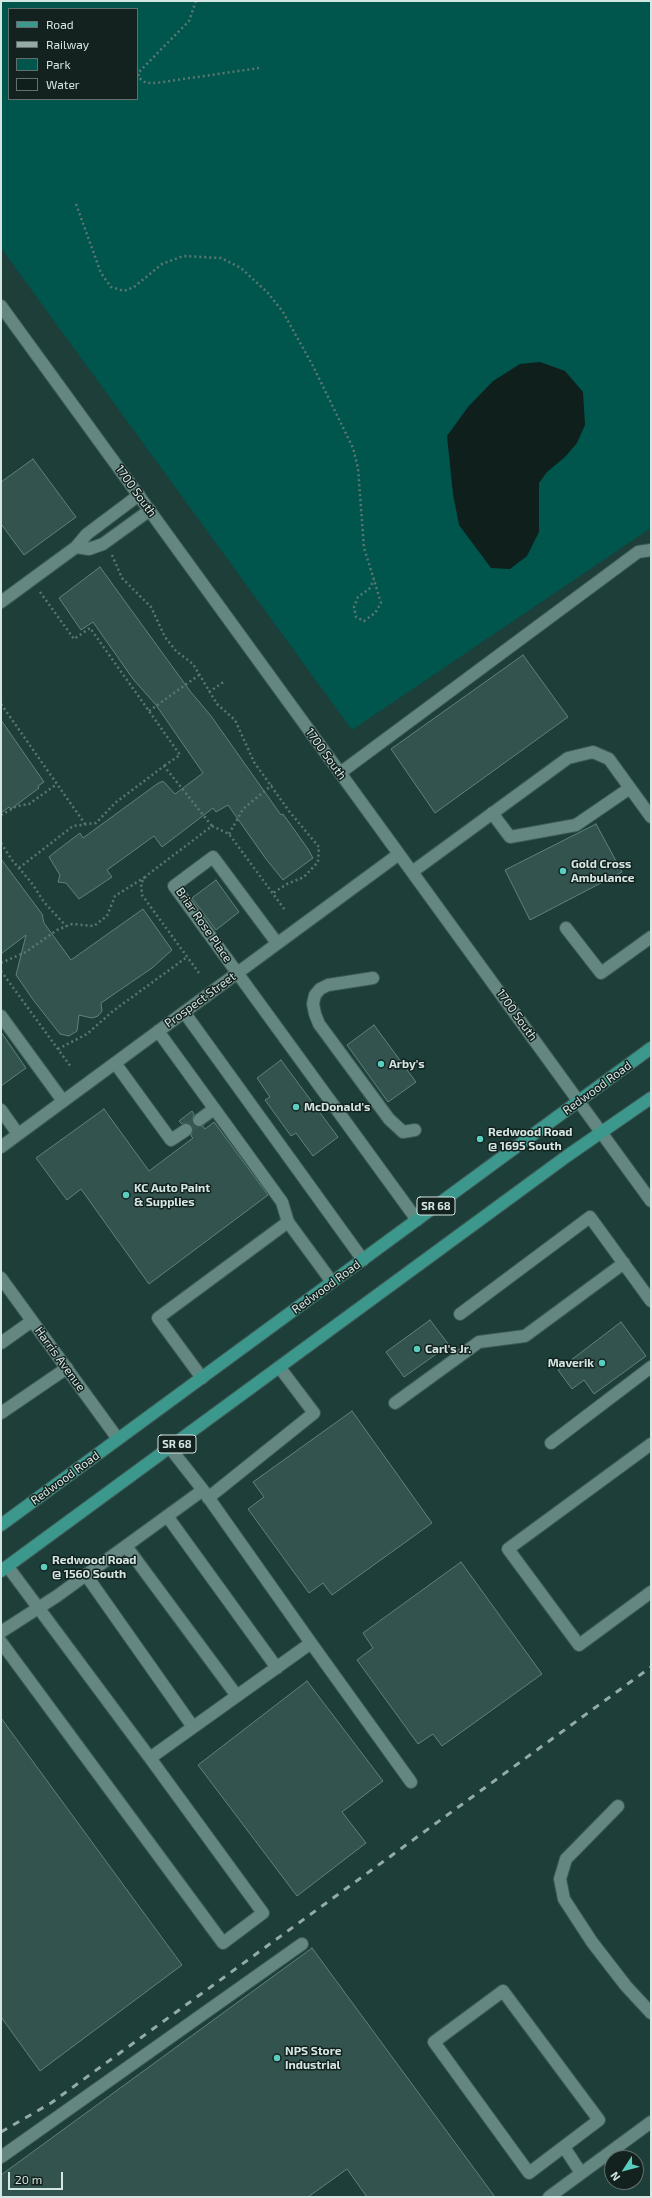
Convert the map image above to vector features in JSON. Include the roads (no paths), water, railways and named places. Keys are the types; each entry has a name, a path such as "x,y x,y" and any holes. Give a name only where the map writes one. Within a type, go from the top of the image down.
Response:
{"main road":[{"name":"Redwood Road","path":"1,1525 651,1048"},
{"name":"SR 68","path":"4,1569 601,1132 651,1098"}],"street":[{"name":"1700 South","path":"1,306 651,1201"},
{"path":"1,602 76,547 88,534 139,495"},
{"path":"76,547 92,548 106,542 150,510"},
{"path":"340,773 638,552 651,550"},
{"path":"412,872 568,758 593,752 609,759 651,817"},
{"path":"492,813 510,837 576,825 630,788"},
{"name":"Prospect Street","path":"1,1147 399,854"},
{"name":"Briar Rose Place","path":"237,973 174,886 213,857 277,943"},
{"path":"566,928 601,973 651,938"},
{"path":"237,973 417,1220"},
{"path":"373,978 328,985 320,989 315,995 313,1004 315,1014 320,1024 393,1124 403,1132 415,1130"},
{"path":"184,1012 363,1260"},
{"path":"1,1016 63,1101"},
{"path":"158,1031 282,1202 288,1222 332,1282"},
{"path":"115,1063 171,1140 186,1130"},
{"path":"199,1120 214,1109"},
{"path":"1,1110 18,1134"},
{"path":"460,1314 590,1217 651,1301"},
{"path":"202,1378 158,1318 288,1222"},
{"path":"395,1403 479,1342 525,1336 624,1263"},
{"name":"Harris Avenue","path":"1,1278 118,1439"},
{"path":"1,1343 32,1321"},
{"path":"550,1443 651,1367"},
{"path":"1,1413 67,1368"},
{"path":"1,1632 39,1608 167,1516 206,1494 314,1413 280,1368"},
{"path":"651,1444 508,1549 579,1645 651,1592"},
{"path":"170,1448 206,1494 411,1782"},
{"path":"167,1516 277,1668"},
{"path":"126,1546 237,1696"},
{"path":"1,1642 223,1943 263,1913 39,1608 4,1569"},
{"path":"86,1575 194,1728"},
{"path":"150,1758 311,1643"},
{"path":"618,1806 566,1859 560,1879 564,1899 592,1942 626,1986 651,2013"},
{"path":"1,2157 302,1944"},
{"path":"503,1991 599,2120 564,2147 530,2173 434,2042 503,1991"},
{"path":"549,2197 581,2173 650,2126"},
{"path":"564,2147 581,2173"}],"water":[{"path":"540,362 565,371 583,392 585,425 577,443 565,457 547,472 539,483 539,532 527,556 510,569 491,568 459,525 453,494 447,436 468,407 493,381 520,364"}],"tunnel":[{"path":"186,1130 199,1120"}],"railway":[{"path":"1,2132 51,2103 651,1667"}],"place":[{"name":"Gold Cross Ambulance","path":"563,871"},
{"name":"Arby's","path":"381,1064"},
{"name":"McDonald's","path":"296,1107"},
{"name":"Redwood Road @ 1695 South","path":"480,1139"},
{"name":"KC Auto Paint & Supplies","path":"126,1195"},
{"name":"Carl's Jr.","path":"417,1349"},
{"name":"Maverik","path":"602,1363"},
{"name":"Redwood Road @ 1560 South","path":"44,1567"},
{"name":"NPS Store Industrial","path":"277,2058"}]}
